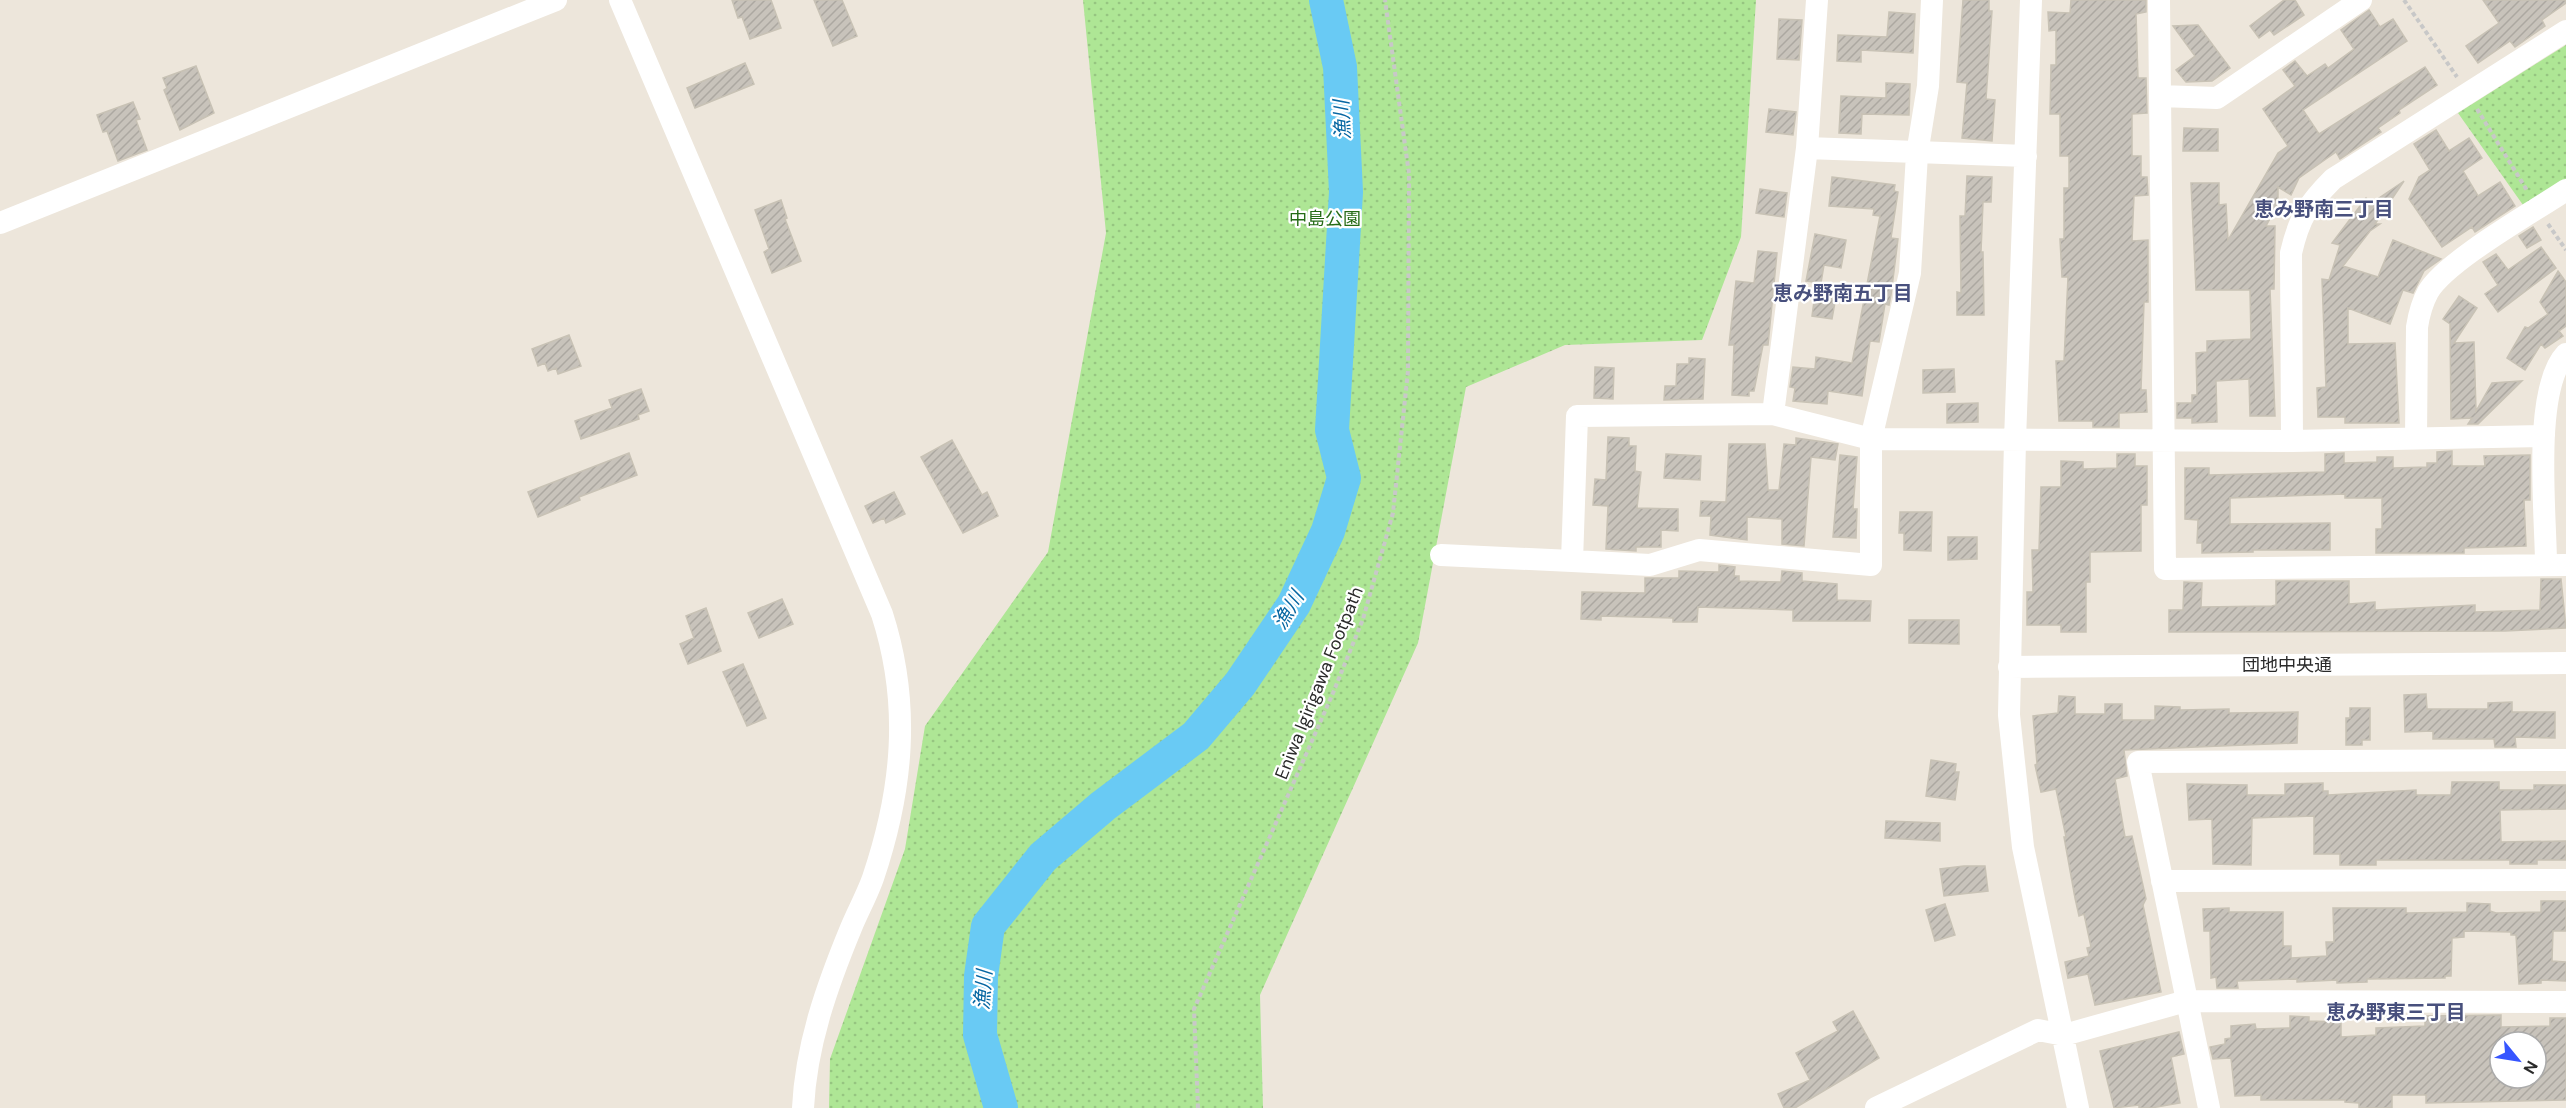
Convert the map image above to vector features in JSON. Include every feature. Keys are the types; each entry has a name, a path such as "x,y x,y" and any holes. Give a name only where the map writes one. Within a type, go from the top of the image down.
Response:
{"street":[{"path":"0,223 556,0"},
{"path":"620,0 882,614 896,665 902,714 897,775 886,832 873,880 851,928 818,1017 805,1074 803,1108"},
{"path":"1773,414 1807,148 1817,0"},
{"path":"1441,555 1650,565 1699,550 1870,565 1871,439 1910,273 1917,154 1928,86 1932,0"},
{"path":"2031,0 2015,440 2009,715 2023,848 2078,1108"},
{"path":"2159,0 2165,569 2556,565 2544,436 2551,378 2558,362 2566,354"},
{"path":"2160,96 2217,98 2361,0"},
{"path":"2292,441 2291,253 2296,228 2307,205 2333,179 2566,31"},
{"path":"1807,148 1917,154 2026,156"},
{"path":"2416,438 2417,327 2420,309 2429,290 2444,272 2566,190"},
{"path":"1572,561 1577,416 1773,414 1871,439 2292,441 2544,436"},
{"name":"団地中央通","path":"2009,667 2566,663"},
{"path":"2209,1108 2138,762 2566,760"},
{"path":"2162,881 2566,880"},
{"path":"1876,1108 2038,1030 2064,1035 2186,1001 2566,1002"}],"path":[{"name":"Eniwa Igirigawa Footpath","path":"1198,1108 1194,1009 1333,693 1363,619 1393,513 1408,371 1409,174 1385,0"},
{"path":"2404,0 2468,94 2566,250"}],"green space":[{"name":"中島公園","path":"1083,0 1756,0 1741,237 1702,340 1565,345 1466,387 1418,643 1260,995 1263,1108 829,1108 830,1059 905,849 925,726 1048,552 1106,233"},
{"path":"2566,45 2566,179 2523,205 2458,113"}],"building":[{"path":"732,0 771,0 781,28 750,39 742,17 738,18"},
{"path":"814,0 842,0 857,36 833,46"},
{"path":"1963,0 1989,0 1989,11 1992,11 1986,99 1995,100 1992,141 1962,138 1967,83 1957,82"},
{"path":"2071,0 2146,0 2146,12 2136,14 2138,78 2146,78 2147,113 2132,114 2132,156 2141,156 2141,177 2147,177 2148,195 2134,196 2132,241 2148,240 2148,302 2144,302 2141,390 2146,390 2147,412 2119,413 2119,427 2093,427 2093,421 2059,421 2056,361 2064,361 2068,277 2062,277 2060,239 2064,239 2064,188 2069,188 2069,156 2060,156 2060,114 2050,114 2051,65 2056,65 2056,30 2049,31 2048,12 2070,13"},
{"path":"2284,0 2295,0 2304,15 2274,35 2270,30 2259,38 2250,26"},
{"path":"2483,0 2566,0 2566,3 2542,20 2545,26 2515,47 2510,41 2478,63 2466,46 2499,23"},
{"path":"2369,10 2380,27 2393,19 2407,41 2303,110 2319,134 2425,67 2437,85 2399,110 2400,113 2378,128 2381,132 2340,159 2336,152 2299,178 2291,195 2278,187 2278,204 2266,226 2275,226 2274,289 2270,289 2275,416 2250,416 2249,379 2216,381 2217,422 2192,423 2192,418 2177,418 2177,403 2192,403 2192,395 2197,395 2196,353 2207,352 2207,341 2251,339 2250,290 2196,290 2191,183 2219,183 2219,205 2226,204 2228,240 2278,153 2288,146 2263,109 2295,86 2283,70 2295,61 2307,76 2325,64 2328,68 2354,49 2341,30"},
{"path":"1889,12 1915,14 1913,53 1861,50 1861,62 1837,61 1838,35 1887,37"},
{"path":"1779,19 1802,20 1799,60 1777,59"},
{"path":"2198,25 2230,68 2212,81 2186,82 2176,70 2195,56 2173,26"},
{"path":"745,63 754,84 695,108 687,88"},
{"path":"196,66 214,113 180,130 164,90 167,88 163,78"},
{"path":"1886,83 1910,84 1909,115 1862,114 1861,134 1839,133 1841,96 1886,98"},
{"path":"133,102 140,119 136,120 147,150 118,161 107,131 103,132 97,115"},
{"path":"1769,109 1796,112 1793,135 1766,132"},
{"path":"2184,128 2218,129 2218,151 2183,151"},
{"path":"2436,130 2449,151 2469,138 2482,158 2463,171 2478,196 2500,182 2515,206 2475,232 2472,227 2442,247 2409,199 2419,177 2430,170 2414,144"},
{"path":"1967,176 1992,177 1991,202 1983,202 1981,252 1983,252 1984,315 1957,315 1957,292 1961,293 1960,216 1965,216"},
{"path":"1832,177 1895,185 1894,191 1898,192 1891,238 1898,239 1891,295 1889,305 1885,304 1879,342 1870,341 1862,396 1828,391 1827,404 1793,401 1795,388 1790,387 1793,367 1815,369 1816,357 1852,363 1880,216 1873,215 1874,209 1829,206"},
{"path":"2404,181 2375,224 2380,224 2370,231 2343,266 2378,277 2393,240 2441,259 2424,271 2413,293 2403,290 2390,324 2348,308 2348,344 2395,343 2399,423 2345,423 2345,417 2318,417 2317,388 2326,387 2322,279 2329,280 2340,245 2332,243 2366,198 2370,204"},
{"path":"1760,189 1787,193 1784,217 1756,213"},
{"path":"781,200 787,218 785,219 801,261 772,273 764,252 769,249 755,210"},
{"path":"2533,227 2541,240 2527,248 2519,236"},
{"path":"1815,234 1846,240 1841,268 1824,265 1821,283 1806,281"},
{"path":"2541,247 2556,268 2498,312 2485,294 2498,285 2483,262 2496,254 2508,270"},
{"path":"1758,251 1777,253 1768,345 1763,345 1754,391 1749,391 1749,396 1732,395 1734,345 1729,345 1736,281 1754,283"},
{"path":"2558,271 2566,282 2566,326 2559,331 2563,336 2545,348 2541,344 2525,370 2507,358 2525,327 2528,328 2548,314 2540,302"},
{"path":"1815,294 1836,297 1832,319 1812,316"},
{"path":"2459,296 2477,308 2454,343 2474,342 2476,411 2492,383 2522,381 2478,424 2468,424 2472,418 2451,419 2450,324 2443,319"},
{"path":"569,335 581,366 558,374 556,368 548,371 545,363 538,366 532,349"},
{"path":"1689,358 1705,359 1703,399 1664,400 1665,386 1676,386 1677,364 1689,364"},
{"path":"1595,367 1614,368 1613,399 1594,398"},
{"path":"1954,369 1955,392 1923,393 1923,370"},
{"path":"641,389 649,411 638,415 639,419 581,439 575,421 612,408 609,400"},
{"path":"1978,403 1978,422 1947,423 1947,404"},
{"path":"1608,437 1629,438 1629,446 1636,446 1635,471 1641,472 1637,508 1678,509 1678,531 1661,530 1661,547 1636,547 1636,551 1606,549 1608,506 1593,505 1595,479 1606,480"},
{"path":"1796,438 1838,444 1835,460 1811,457 1804,546 1782,544 1782,519 1747,517 1747,540 1710,535 1711,516 1700,516 1701,501 1726,502 1729,444 1765,444 1768,490 1779,490 1784,444 1796,445"},
{"path":"952,440 982,495 987,492 998,516 963,533 921,457"},
{"path":"2452,451 2452,466 2485,466 2484,456 2530,455 2530,500 2524,500 2526,546 2464,548 2464,553 2376,553 2376,529 2382,529 2382,498 2345,498 2345,494 2230,498 2230,524 2330,523 2330,550 2253,550 2253,552 2202,553 2202,543 2197,543 2198,520 2185,519 2185,468 2209,468 2209,475 2325,472 2325,454 2344,453 2344,463 2377,462 2377,457 2393,457 2393,468 2427,467 2427,463 2437,463 2437,452"},
{"path":"629,453 637,475 579,497 580,500 538,517 528,492"},
{"path":"1666,454 1701,456 1700,480 1664,478"},
{"path":"2117,454 2135,454 2135,466 2147,466 2147,505 2141,505 2141,551 2090,552 2090,582 2086,582 2086,632 2061,632 2061,625 2027,625 2027,592 2033,592 2032,550 2039,550 2041,487 2061,487 2061,461 2083,462 2083,469 2117,468"},
{"path":"1840,455 1857,457 1853,509 1857,509 1856,538 1833,537"},
{"path":"894,492 905,514 886,523 884,518 873,523 865,506"},
{"path":"1900,512 1932,512 1931,551 1904,550 1904,533 1899,533"},
{"path":"1948,537 1977,537 1977,559 1948,560"},
{"path":"1719,565 1735,567 1734,576 1739,576 1739,581 1781,582 1782,571 1802,573 1802,581 1837,584 1837,600 1871,601 1870,621 1793,621 1793,610 1698,607 1697,622 1673,622 1673,618 1601,616 1601,620 1581,619 1582,592 1645,593 1645,578 1679,578 1679,571 1719,572"},
{"path":"2541,579 2561,579 2566,628 2505,631 2169,632 2169,610 2183,610 2184,582 2202,583 2201,607 2276,605 2276,581 2349,581 2349,604 2375,602 2375,610 2475,605 2475,612 2540,610"},
{"path":"782,599 793,624 759,638 748,613"},
{"path":"706,608 721,651 688,664 680,644 694,638 686,616"},
{"path":"1909,620 1959,620 1959,644 1909,643"},
{"path":"743,664 766,718 747,726 723,672"},
{"path":"2426,694 2427,709 2488,709 2488,703 2512,702 2512,712 2555,712 2555,738 2515,737 2516,747 2495,747 2494,739 2433,739 2433,731 2405,732 2404,695"},
{"path":"2059,696 2075,697 2075,714 2105,714 2105,704 2122,704 2122,720 2155,720 2155,706 2180,707 2180,710 2229,709 2229,713 2298,712 2297,743 2124,750 2127,776 2115,779 2125,837 2132,836 2146,899 2143,905 2161,992 2095,1005 2088,974 2068,978 2065,962 2089,956 2087,948 2091,947 2084,914 2079,916 2075,898 2056,789 2041,792 2035,765 2037,764 2033,716 2058,713"},
{"path":"2350,708 2370,708 2370,740 2362,740 2362,745 2346,745 2346,718 2350,718"},
{"path":"1931,760 1956,764 1955,772 1959,772 1955,800 1926,796"},
{"path":"2452,782 2499,782 2499,790 2534,790 2534,785 2566,785 2566,809 2500,810 2501,842 2566,841 2566,860 2537,860 2537,864 2510,864 2510,860 2376,860 2376,865 2340,865 2340,854 2314,854 2314,816 2252,818 2251,865 2213,864 2212,819 2189,820 2187,784 2247,785 2247,795 2285,795 2285,784 2323,783 2323,791 2328,791 2328,795 2416,790 2416,795 2451,795"},
{"path":"1886,821 1940,823 1940,841 1885,838"},
{"path":"1985,866 1988,891 1944,896 1940,869"},
{"path":"2541,901 2566,901 2566,931 2553,931 2552,961 2566,962 2566,981 2541,980 2541,983 2519,984 2516,935 2511,935 2511,932 2464,931 2464,937 2452,938 2451,976 2445,976 2445,978 2367,979 2367,982 2337,983 2337,980 2297,982 2297,979 2237,981 2238,988 2217,988 2216,977 2211,978 2210,931 2204,931 2203,909 2229,908 2229,912 2283,912 2283,946 2291,946 2291,958 2327,956 2326,942 2334,942 2333,908 2406,908 2406,913 2467,912 2467,903 2490,904 2490,911 2496,913 2541,912"},
{"path":"1945,904 1955,935 1935,941 1926,910"},
{"path":"1853,1011 1879,1058 1795,1108 1784,1108 1778,1094 1810,1080 1796,1053 1838,1031 1833,1022"},
{"path":"2501,1015 2501,1027 2550,1026 2550,1018 2566,1018 2566,1100 2426,1103 2426,1095 2392,1095 2392,1108 2359,1108 2359,1103 2345,1102 2345,1100 2261,1100 2261,1095 2235,1096 2231,1058 2213,1059 2210,1047 2225,1044 2225,1039 2231,1038 2231,1026 2255,1024 2256,1029 2290,1028 2290,1016 2309,1017 2309,1021 2341,1022 2341,1037 2376,1035 2376,1028 2425,1026 2425,1016"},
{"path":"2179,1032 2184,1054 2171,1057 2180,1103 2151,1108 2139,1108 2139,1105 2114,1108 2100,1051"}],"waterway":[{"name":"漁川","path":"1001,1108 980,1035 981,976 988,926 1043,857 1103,806 1196,736 1240,684 1294,604 1328,531 1344,478 1332,430 1346,192 1340,67 1326,0"}],"district":[{"name":"恵み野南三丁目","path":"2324,209"},
{"name":"恵み野南五丁目","path":"1843,293"},
{"name":"恵み野東三丁目","path":"2396,1012"}]}
